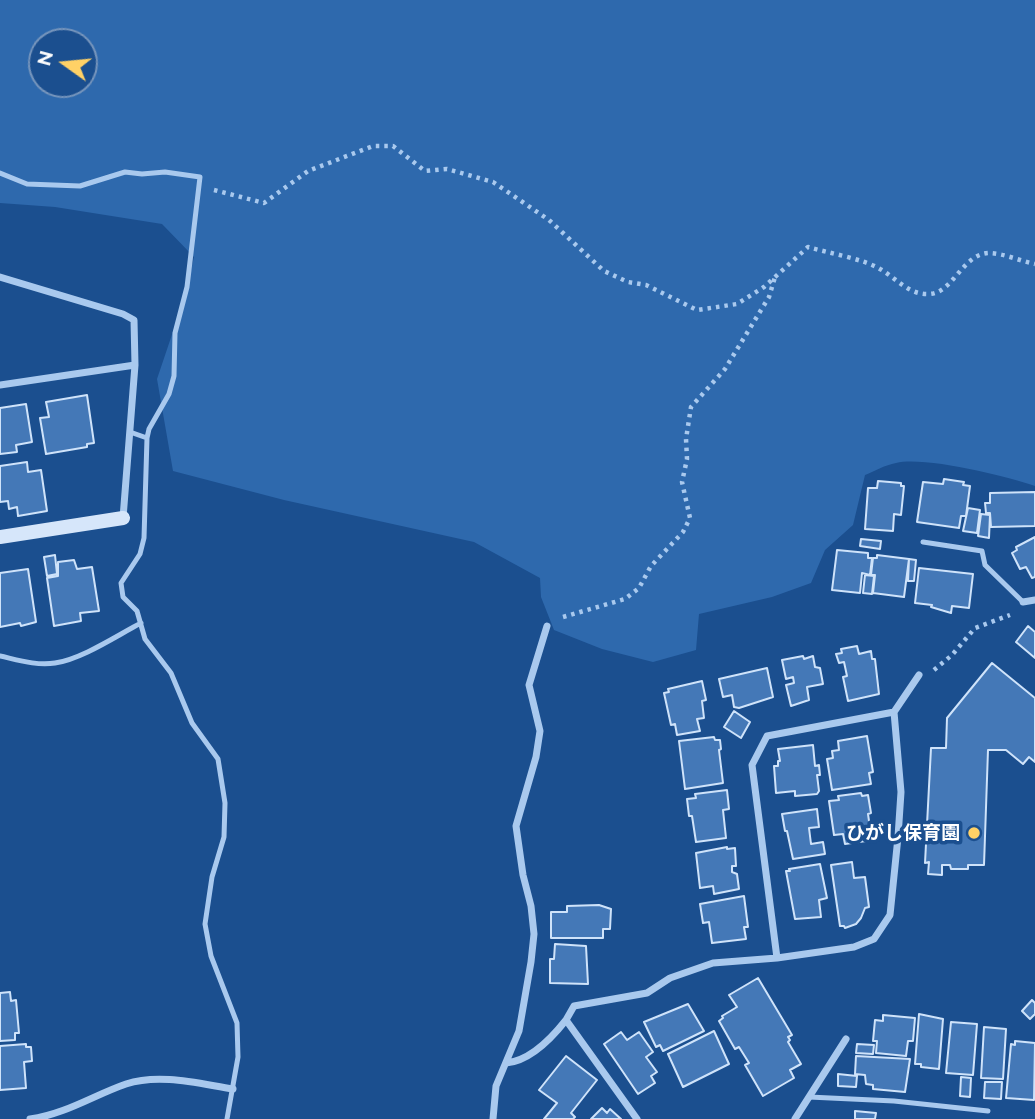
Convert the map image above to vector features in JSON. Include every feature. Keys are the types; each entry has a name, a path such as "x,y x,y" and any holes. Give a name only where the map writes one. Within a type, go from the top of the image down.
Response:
{"street":[{"path":"0,277 134,320 135,365 122,519 0,537"},
{"path":"0,385 135,365"},
{"path":"1023,602 1035,600"},
{"path":"493,1119 496,1086 519,1031 531,962 534,934 531,906 523,875 516,826 536,757 540,731 529,685 547,625"},
{"path":"506,1063 520,1062 552,1037 574,1006 647,993 670,978 713,962 777,958 854,947 874,939 890,915 901,792 894,712 919,675"},
{"path":"777,958 752,765 767,736 894,712"},
{"path":"566,1020 637,1119"},
{"path":"795,1119 846,1039"},
{"path":"30,1119 82,1104 127,1083 155,1079 233,1089"}],"lane":[{"path":"0,173 27,184 80,186 125,172 165,172 200,177 187,287 175,333 174,376 169,394 149,429 147,438 144,538 140,554 121,583 123,597 137,611 152,650 172,673 192,723 218,759 225,803 224,837 212,877 205,924 211,956 237,1023 238,1057 228,1119"},
{"path":"130,432 147,438"},
{"path":"923,542 982,551 985,565 1023,602"},
{"path":"0,656 37,663 55,663 75,657 141,623"},
{"path":"809,1097 894,1101 988,1111"}],"path":[{"path":"199,186 264,203 308,171 373,146 393,146 425,171 447,169 493,182 549,220 604,271 628,282 646,285 697,310 737,304 776,276 808,247 878,268 917,293 929,295 939,292 980,254 990,253 1035,264"},
{"path":"547,625 566,615 625,598 639,588 651,566 683,532 690,518 682,482 687,459 686,439 691,407 725,369 769,296 776,276"},
{"path":"919,675 929,675 952,655 975,628 1012,614 1023,602"}],"shaded area":[{"path":"0,0 1035,0 1035,486 986,472 925,462 896,463 884,467 865,475 853,525 825,550 811,583 772,597 699,614 696,650 653,662 602,649 554,630 541,597 540,578 474,542 284,500 173,471 157,379 186,293 194,257 162,224 55,207 0,203"}],"building":[{"path":"87,395 94,443 87,444 87,447 46,454 40,418 49,417 46,402"},
{"path":"26,404 32,442 16,445 17,452 0,454 0,408"},
{"path":"27,462 28,472 41,470 47,511 18,516 17,507 9,509 8,501 0,502 0,466"},
{"path":"944,479 964,482 963,485 970,486 966,516 961,516 959,528 917,522 923,482 943,484"},
{"path":"878,481 901,483 901,486 904,486 901,515 894,514 893,531 865,529 868,488 877,488"},
{"path":"1035,492 1035,526 991,527 990,513 986,513 985,503 990,503 990,493"},
{"path":"968,508 980,510 977,533 963,531"},
{"path":"981,514 990,515 989,538 978,536"},
{"path":"1035,537 1035,577 1032,578 1026,567 1020,569 1012,553 1017,550 1016,547"},
{"path":"861,539 881,541 880,549 860,546"},
{"path":"837,550 868,553 868,558 872,558 870,575 862,573 860,593 832,590"},
{"path":"55,555 57,574 47,576 44,557"},
{"path":"877,555 909,559 904,597 873,593 875,575 871,575 873,558 877,558"},
{"path":"909,559 916,560 914,581 908,581"},
{"path":"74,560 77,569 92,567 99,611 80,613 81,621 54,626 47,578 58,576 58,562"},
{"path":"919,568 973,574 969,608 952,606 951,613 931,607 932,605 915,603"},
{"path":"28,569 36,622 0,627 0,573"},
{"path":"865,575 874,576 872,594 863,593"},
{"path":"1028,626 1035,632 1035,658 1016,642"},
{"path":"857,646 859,654 871,651 872,659 875,659 879,694 848,701 843,677 847,676 844,662 839,663 836,654 842,653 841,649"},
{"path":"803,656 804,659 813,656 815,667 820,668 823,684 807,687 809,700 791,706 786,685 794,683 793,677 786,679 782,660"},
{"path":"992,663 1035,698 1035,762 1029,757 1023,764 1006,750 988,750 984,865 951,869 950,865 942,865 942,875 928,874 929,862 925,863 931,748 946,748 947,718"},
{"path":"767,668 773,697 739,708 734,707 732,695 723,697 719,679"},
{"path":"702,681 706,700 702,701 704,718 697,719 700,731 677,735 675,724 671,725 664,693 669,692 668,689"},
{"path":"734,711 750,722 741,738 724,727"},
{"path":"867,736 873,772 869,773 871,784 832,790 827,759 833,758 832,751 839,750 838,741"},
{"path":"714,737 715,740 720,740 723,783 685,789 679,741"},
{"path":"813,745 815,766 819,765 820,775 817,775 817,794 795,796 795,791 776,793 774,766 778,766 780,761 778,749"},
{"path":"727,790 729,809 723,810 726,838 696,842 687,799 696,798 695,794"},
{"path":"861,793 862,796 868,795 871,813 868,814 870,828 864,829 866,841 845,844 843,834 834,835 829,801 839,800 838,796"},
{"path":"817,809 819,827 809,828 811,844 823,842 825,854 793,859 782,814"},
{"path":"735,848 736,866 732,866 732,872 737,874 739,889 714,894 713,886 700,888 696,853"},
{"path":"852,862 854,878 865,877 869,907 865,908 856,924 845,928 840,926 831,865"},
{"path":"820,864 827,898 819,900 821,917 795,919 786,871"},
{"path":"744,896 748,927 744,927 746,939 712,943 709,922 703,923 700,904"},
{"path":"599,905 611,909 610,929 603,929 603,938 551,938 551,912 567,912 567,906"},
{"path":"555,944 586,946 588,984 550,983 550,959 554,959"},
{"path":"758,978 792,1035 788,1037 788,1042 801,1064 790,1070 794,1078 763,1096 745,1065 749,1063 739,1047 735,1049 719,1021 722,1016 737,1007 729,995"},
{"path":"10,992 11,1001 16,1000 19,1033 15,1033 15,1040 0,1041 0,993"},
{"path":"1032,1000 1035,1003 1035,1014 1030,1019 1022,1011"},
{"path":"688,1004 704,1031 663,1051 660,1045 656,1047 644,1022"},
{"path":"919,1014 943,1019 939,1069 915,1064"},
{"path":"883,1015 915,1018 913,1041 908,1041 906,1056 876,1053 877,1041 873,1041 875,1020 883,1021"},
{"path":"951,1022 977,1024 973,1075 946,1073"},
{"path":"984,1027 1006,1029 1003,1079 981,1078"},
{"path":"714,1031 729,1064 683,1087 668,1054"},
{"path":"621,1032 627,1040 639,1032 653,1052 646,1057 657,1072 651,1076 655,1083 638,1094 604,1044"},
{"path":"1015,1041 1035,1043 1034,1100 1006,1098 1011,1044 1015,1045"},
{"path":"26,1044 26,1047 31,1047 32,1061 24,1062 26,1088 0,1090 0,1046"},
{"path":"857,1044 874,1045 873,1054 856,1053"},
{"path":"566,1056 597,1080 571,1113 575,1117 573,1119 544,1119 557,1103 539,1090"},
{"path":"856,1056 910,1059 905,1092 873,1089 873,1085 866,1084 865,1075 855,1074"},
{"path":"838,1074 857,1076 856,1087 838,1086"},
{"path":"961,1077 971,1078 970,1097 960,1096"},
{"path":"985,1082 1002,1082 1001,1099 984,1098"},
{"path":"602,1108 607,1113 610,1109 621,1119 591,1119"},
{"path":"855,1111 876,1113 875,1119 855,1119"}],"place":[{"name":"ひがし保育園","path":"974,833"}]}
